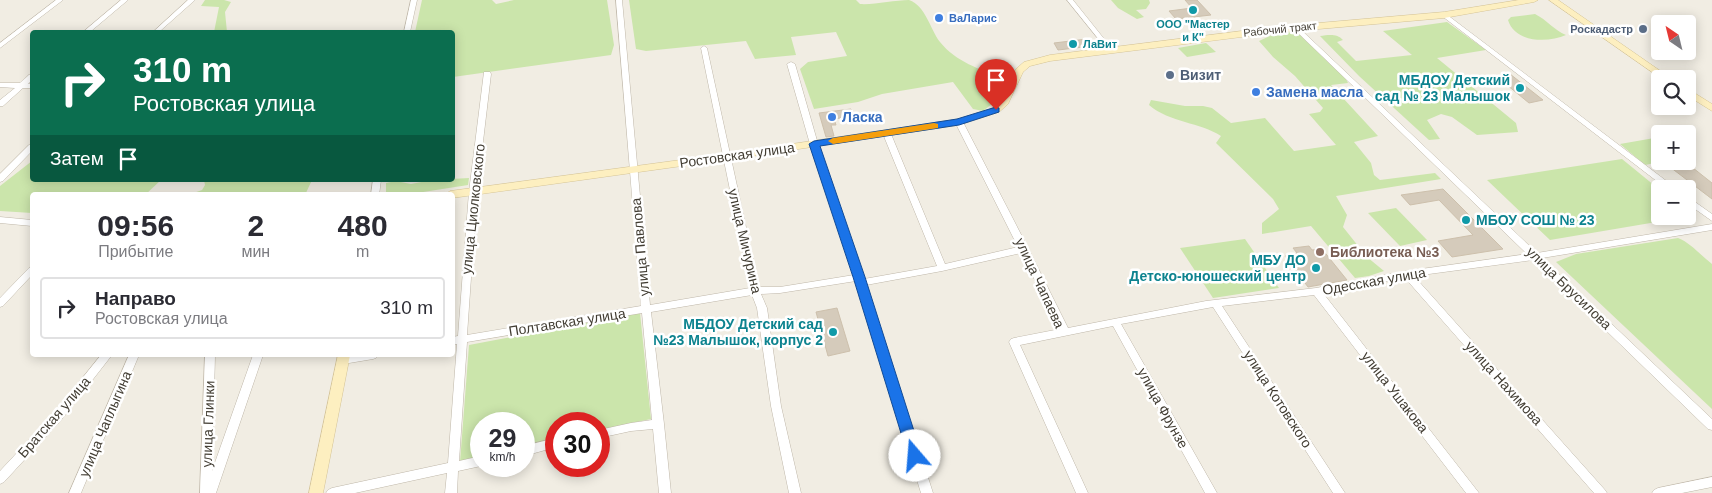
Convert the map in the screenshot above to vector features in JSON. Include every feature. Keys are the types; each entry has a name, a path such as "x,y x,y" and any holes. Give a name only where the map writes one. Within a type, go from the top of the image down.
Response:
{"street":[{"path":"0,46 60,0"},
{"path":"88,30 125,0"},
{"path":"158,30 192,0"},
{"path":"407,30 414,0"},
{"name":"улица Павлова","path":"619,0 646,309 666,493"},
{"path":"1070,0 1111,51"},
{"name":"Рабочий тракт","path":"1027,64 1050,58 1295,27 1444,15 1533,0"},
{"path":"1552,0 1563,3 1656,70"},
{"path":"1444,15 1661,180"},
{"name":"улица Брусилова","path":"1295,27 1712,426"},
{"name":"улица Мичурина","path":"704,48 755,291 762,308 776,406 795,493"},
{"path":"791,64 814,144 927,493"},
{"name":"Ростовская улица","path":"455,194 726,157 959,122 984,116 1004,104 1014,78 1019,70 1027,64"},
{"name":"улица Циолковского","path":"451,493 457,340 487,74"},
{"path":"0,104 30,79"},
{"path":"0,85 30,86"},
{"path":"1696,97 1712,108"},
{"name":"улица Чапаева","path":"959,122 1066,332 1014,342 1082,493"},
{"path":"886,134 942,268"},
{"path":"0,179 30,149"},
{"path":"1696,206 1712,218"},
{"path":"0,220 30,223"},
{"name":"Одесская улица","path":"1066,332 1206,304 1316,291 1407,274 1536,256 1712,227"},
{"name":"Полтавская улица","path":"457,340 755,291 780,290 942,268 1025,249"},
{"path":"0,304 30,272"},
{"name":"улица Нахимова","path":"1407,274 1601,493"},
{"name":"улица Ушакова","path":"1316,291 1473,493"},
{"name":"улица Котовского","path":"1216,304 1340,493"},
{"name":"улица Фрунзе","path":"1115,322 1211,493"},
{"name":"Братская улица","path":"0,479 58,416 104,357"},
{"name":"улица Чаплыгина","path":"75,493 133,357"},
{"name":"улица Глинки","path":"206,493 210,357"},
{"path":"210,493 257,357"},
{"path":"316,493 344,358"},
{"path":"610,432 659,424"},
{"path":"332,493 470,464"},
{"path":"1658,493 1712,482"}],"green space":[{"path":"205,0 231,2 225,12 227,30 214,30 219,7 201,6"},
{"path":"422,0 492,0 496,4 514,0 607,0 614,45 611,55 455,77 455,30 415,30"},
{"path":"629,0 856,0 860,4 866,4 909,0 924,12 936,37 953,55 1002,78 996,101 983,111 973,109 953,82 882,94 858,102 814,109 800,69 808,62 847,56 836,32 791,37 796,55 755,59 746,41 646,51 636,49"},
{"path":"1111,0 1149,0 1150,3 1146,9 1136,10 1144,17 1137,19 1118,8"},
{"path":"1535,14 1566,35 1559,38 1542,40 1525,37 1512,28 1508,20 1511,17"},
{"path":"1447,22 1486,50 1437,58 1516,123 1518,132 1477,135 1452,117 1441,114 1427,120 1440,139 1429,140 1359,76 1320,36 1332,35 1341,38 1343,40 1337,42 1356,61 1412,55 1383,31"},
{"path":"1290,32 1300,35 1346,79 1348,83 1331,85 1378,136 1354,142 1371,163 1374,175 1380,180 1435,173 1441,179 1336,196 1347,215 1343,227 1367,257 1384,271 1355,278 1311,226 1262,234 1262,223 1279,209 1273,199 1216,143 1221,136 1213,131 1175,119 1149,105 1151,100 1185,106 1203,106 1212,108 1231,123 1265,118 1294,151 1336,145 1309,114 1320,112 1323,108 1295,76 1273,57 1259,41 1272,35"},
{"path":"1206,43 1216,52 1187,57 1178,48"},
{"path":"1651,139 1651,164 1645,165 1620,144"},
{"path":"1622,159 1651,183 1651,223 1550,240 1487,180"},
{"path":"30,163 30,182 159,182 148,192 30,192 30,213 0,211 0,186"},
{"path":"469,178 468,185 423,192 386,192 386,183 391,182 411,184 422,182 455,182 455,179"},
{"path":"204,182 311,182 306,192 196,192 202,190"},
{"path":"1396,208 1427,240 1400,246 1368,213"},
{"path":"1678,238 1691,246 1712,264 1712,409 1556,262 1576,254"},
{"path":"1245,239 1279,288 1213,298 1180,248"},
{"path":"640,313 651,419 610,428 610,412 545,412 545,442 535,445 535,412 470,412 470,460 460,462 469,345"}],"building":[{"name":"ООО \"Мастер и К\"","path":"1185,0 1197,0 1211,15 1176,19 1169,11 1192,8"},
{"name":"ЛаВит","path":"1087,39 1092,46 1058,50 1054,43"},
{"name":"МБДОУ Детский сад № 23 Малышок","path":"1510,74 1543,100 1529,103 1496,76"},
{"name":"Ласка","path":"851,109 853,116 834,119 836,125 831,125 834,136 826,137 819,113"},
{"path":"1674,170 1696,170 1712,183 1712,199 1696,187 1696,180 1687,180"},
{"name":"МБОУ СОШ № 23","path":"1443,189 1503,249 1452,257 1438,241 1473,235 1439,200 1410,205 1401,195"},
{"name":"МБУ ДО Детско-юношеский центр","path":"1309,246 1312,250 1322,249 1347,280 1308,287 1285,256 1297,253 1293,248"},
{"name":"МБДОУ Детский сад №23 Малышок, корпус 2","path":"837,308 850,351 828,356 816,312"}],"slow traffic":[{"path":"833,141 934,126"}],"place":[{"name":"ООО \"Мастер и К\"","path":"1193,10"},
{"name":"ВаЛарис","path":"939,18"},
{"name":"Роскадастр","path":"1643,29"},
{"name":"ЛаВит","path":"1073,44"},
{"name":"Визит","path":"1170,75"},
{"name":"МБДОУ Детский сад № 23 Малышок","path":"1520,88"},
{"name":"Замена масла","path":"1256,92"},
{"name":"Ласка","path":"832,117"},
{"name":"МБОУ СОШ № 23","path":"1466,220"},
{"name":"Библиотека №3","path":"1320,252"},
{"name":"МБУ ДО Детско-юношеский центр","path":"1316,268"},
{"name":"МБДОУ Детский сад №23 Малышок, корпус 2","path":"833,332"}],"route":[{"path":"915,456 859,277 814,144 959,122 984,116 996,110"}]}
